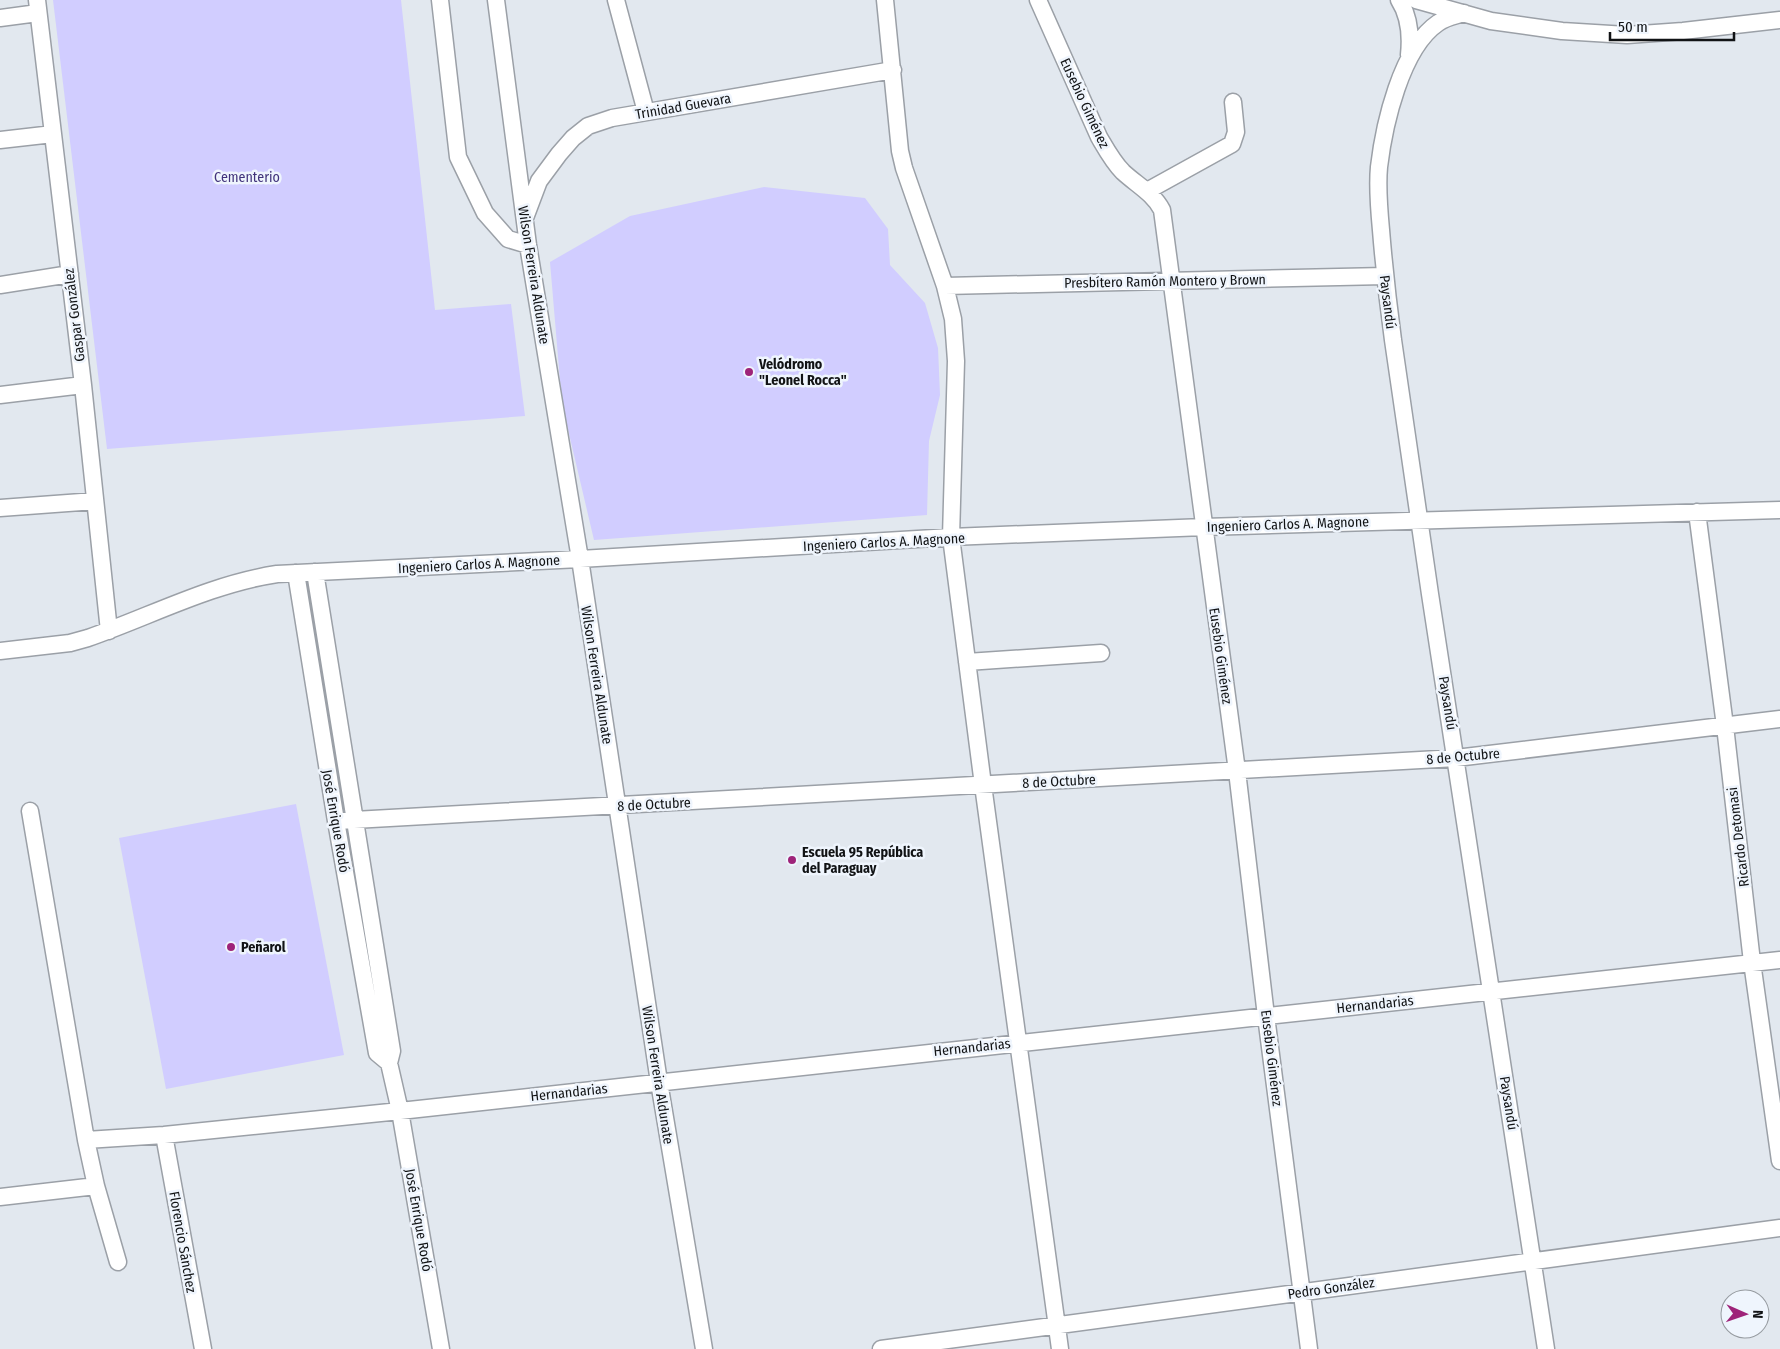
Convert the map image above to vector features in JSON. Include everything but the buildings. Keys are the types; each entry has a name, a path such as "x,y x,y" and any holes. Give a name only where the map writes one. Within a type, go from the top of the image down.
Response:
{"street":[{"path":"440,0 458,156 485,213 508,239 528,245"},
{"name":"Wilson Ferreira Aldunate","path":"496,0 528,245 580,559 659,1082 704,1349"},
{"path":"616,0 646,112"},
{"path":"885,0 898,132 904,168 946,286 953,319 956,344 951,537 1060,1349"},
{"name":"Eusebio Giménez","path":"1038,0 1099,137 1110,156 1122,171 1157,200 1162,210 1237,771 1266,1016 1309,1349"},
{"name":"Paysandú","path":"1399,0 1407,19 1411,38 1408,58 1396,92 1384,139 1379,168 1378,196 1384,276 1418,521 1546,1349"},
{"path":"1416,0 1491,21 1562,31 1627,35 1780,20"},
{"path":"0,18 37,7"},
{"name":"Gaspar González","path":"37,7 83,385 109,631"},
{"name":"Paysandú","path":"1408,58 1420,40 1441,20 1464,13"},
{"name":"Trinidad Guevara","path":"525,220 539,181 558,154 588,126 612,118 893,70"},
{"path":"1147,190 1232,144 1236,132 1232,102"},
{"path":"0,140 53,134"},
{"path":"0,284 70,274"},
{"name":"Presbítero Ramón Montero y Brown","path":"946,286 1384,276"},
{"path":"0,395 83,385"},
{"path":"0,508 94,501"},
{"name":"Ingeniero Carlos A. Magnone","path":"0,651 70,643 109,631 155,612 240,582 258,577 296,573 580,559 951,537 1204,527 1780,510"},
{"name":"Ricardo Detomasi","path":"1697,512 1725,726 1752,962 1780,1161"},
{"name":"José Enrique Rodó","path":"315,572 392,1050 389,1063 400,1111 441,1349"},
{"name":"José Enrique Rodó","path":"296,573 336,821 377,1053 389,1063"},
{"path":"967,662 1101,653"},
{"name":"8 de Octubre","path":"336,821 1456,758 1780,719"},
{"path":"30,811 86,1140 96,1186 118,1262"},
{"name":"Hernandarias","path":"86,1140 164,1135 400,1111 1780,960"},
{"name":"Florencio Sánchez","path":"164,1135 203,1349"},
{"path":"0,1197 96,1186"},
{"name":"Pedro González","path":"881,1349 1780,1228"}],"green space":[{"name":"Cementerio","path":"53,0 401,0 435,310 511,304 525,416 107,449"},
{"name":"Velódromo \"Leonel Rocca\"","path":"764,187 865,198 888,229 890,265 925,303 938,348 940,395 929,441 927,515 594,540 562,404 550,262 630,216"},
{"name":"Peñarol","path":"296,804 344,1055 166,1089 119,838"}],"place":[{"name":"Velódromo \"Leonel Rocca\"","path":"749,372"},
{"name":"Escuela 95 República del Paraguay","path":"792,860"},
{"name":"Peñarol","path":"231,947"}]}
